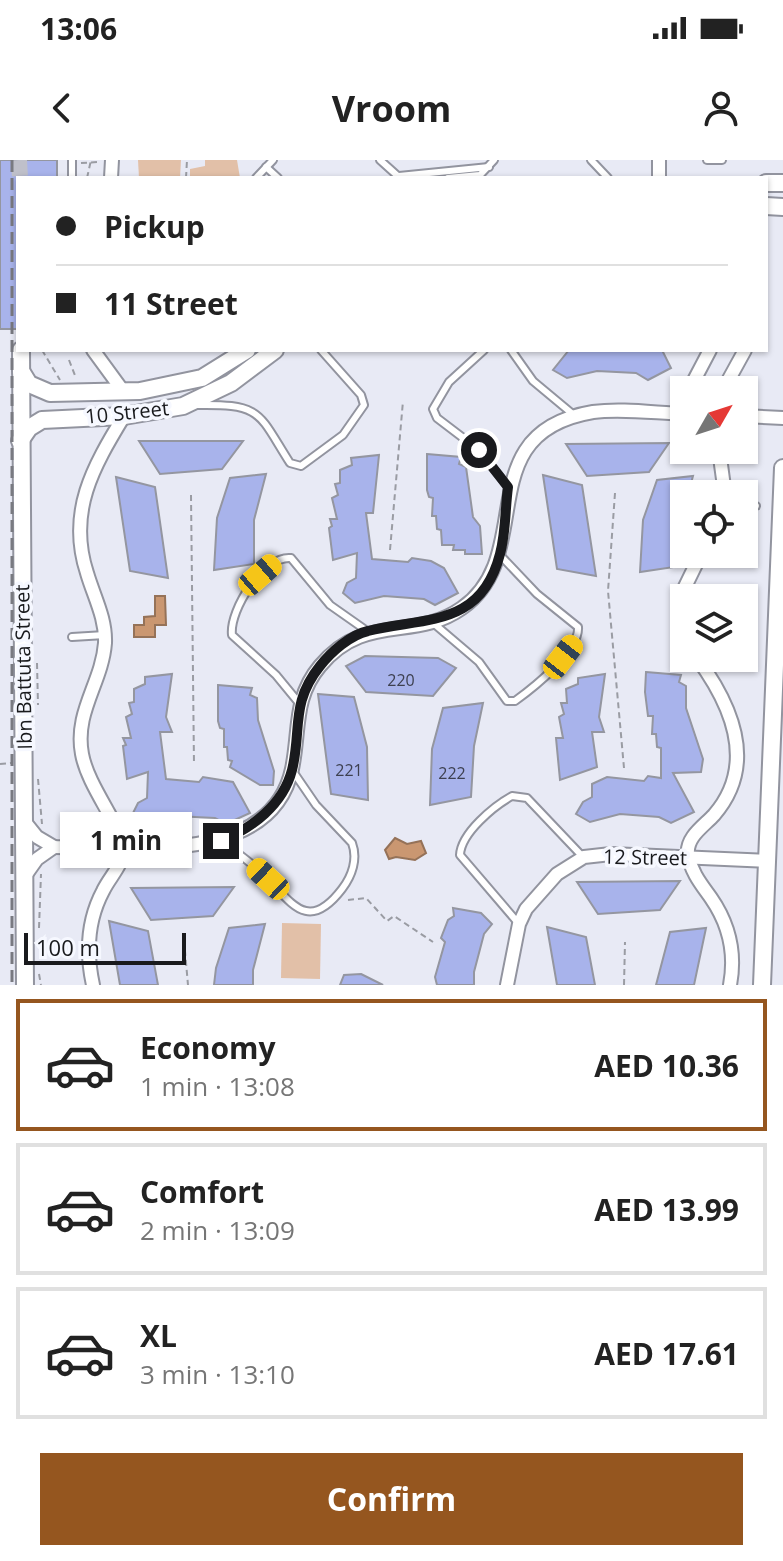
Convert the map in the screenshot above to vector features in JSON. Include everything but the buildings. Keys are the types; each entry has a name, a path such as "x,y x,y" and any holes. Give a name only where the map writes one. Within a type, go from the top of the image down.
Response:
{"street":[{"name":"Ibn Battuta Street","path":"21,352 20,441 34,824 25,985"},
{"path":"94,352 111,374 116,391"},
{"name":"10 Street","path":"21,371 29,384 42,391 116,391 183,385 221,369 244,352"},
{"name":"10 Street","path":"20,441 29,428 42,420 124,416 183,406 231,383 272,352"},
{"path":"696,376 709,352"},
{"path":"731,376 744,352"},
{"path":"183,385 180,395 183,406"},
{"path":"34,824 37,837 54,847 123,847 221,841 251,826 264,815 292,770 299,703 327,659 367,631 432,622 448,616 474,598 500,555 508,487 531,445 558,423 575,416 596,412 670,414"},
{"path":"93,985 88,948 90,927 104,888 120,865 123,847 88,778 81,751 81,724 86,697 102,660 105,634 103,618 83,561 80,514 92,468 124,416"},
{"path":"758,417 783,418"},
{"path":"762,985 783,468"},
{"path":"706,672 725,700 737,746 728,792 716,812 690,842 689,858 728,931 732,952 730,985"},
{"path":"33,874 37,859 54,847"},
{"name":"12 Street","path":"507,985 519,924 545,885 584,857 611,854 767,861"}],"lane":[{"path":"258,176 273,160"},
{"path":"380,160 399,176"},
{"path":"469,176 480,175 494,160"},
{"path":"591,160 606,176"},
{"path":"707,160 722,160"},
{"path":"266,167 276,176"},
{"path":"409,176 489,167"},
{"path":"183,406 230,405 253,411 267,425 290,463 301,466 343,435 364,405 361,395 323,352"},
{"path":"482,352 449,382 433,409 437,418 479,450 508,487"},
{"path":"512,352 533,381 575,416"},
{"path":"432,622 479,662 507,701 515,701 550,672 576,640 578,627 537,594 500,555"},
{"path":"299,703 276,675 232,635 232,622 239,605 260,575 280,559 291,558 330,605 367,631"},
{"path":"72,637 105,634"},
{"path":"221,841 258,869 292,907 311,910 340,892 353,869 352,843 316,805 292,770"},
{"path":"519,924 460,855 461,846 488,815 512,796 527,798 584,857"}],"path":[{"path":"72,162 112,161"},
{"path":"43,352 58,379 76,386 80,392"},
{"path":"69,360 80,392"},
{"path":"390,550 403,401"},
{"path":"615,493 608,591 624,768"},
{"path":"191,495 194,765"},
{"path":"37,652 38,712"},
{"path":"34,824 38,778"},
{"path":"33,874 39,937"},
{"path":"348,900 366,898 387,921 394,916 433,942"},
{"path":"184,940 188,985"},
{"path":"624,985 625,942"},
{"path":"39,962 41,985"}],"shaded area":[{"path":"138,160 181,160 180,176 139,176"},
{"path":"205,160 237,160 240,176 190,176 190,169 205,166"},
{"path":"155,596 165,596 166,625 155,625 155,637 134,637 134,625 144,625 144,617 155,616"},
{"path":"395,838 407,844 421,841 426,853 415,860 389,859 385,850"},
{"path":"282,923 321,924 320,979 281,978"}],"tunnel":[{"path":"19,160 20,176"}],"railway":[{"path":"12,160 12,985"}],"route":[{"path":"221,841 251,826 264,815 284,788 292,770 299,703 312,677 333,652 367,631 419,625 448,616 462,608 485,586 500,555 508,487 479,450"}]}
